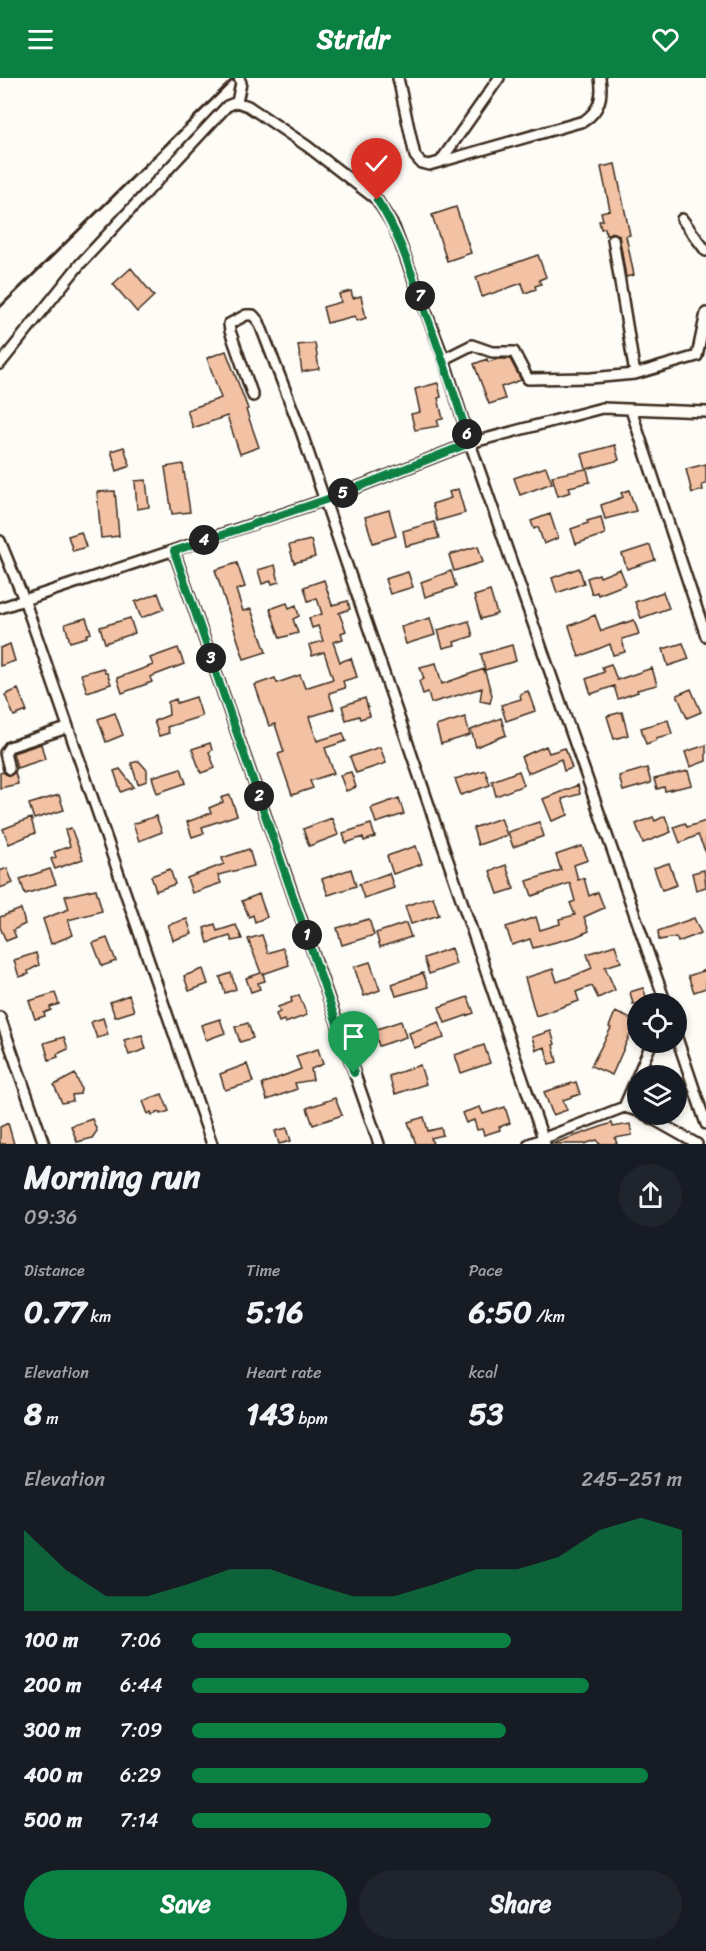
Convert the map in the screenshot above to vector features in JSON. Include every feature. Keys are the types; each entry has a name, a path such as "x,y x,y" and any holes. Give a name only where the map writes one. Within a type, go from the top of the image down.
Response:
{"street":[{"path":"398,78 415,156 422,163 429,165 584,121 594,114 600,104 600,78"},
{"path":"440,162 499,78"},
{"path":"237,102 243,80"},
{"path":"0,364 80,264 227,106 237,102 248,106 308,146 377,200 394,227 444,359 470,443 662,993"},
{"path":"682,219 706,251"},
{"path":"613,239 635,374"},
{"path":"444,359 472,345 492,352 514,352 528,379 591,378 635,374 697,356 706,312"},
{"path":"253,396 230,331 230,324 246,315 253,315 264,334 325,500 544,1142"},
{"path":"0,608 25,602 325,500 470,443 602,408 706,411"},
{"path":"631,410 706,636"},
{"path":"0,541 25,602 212,1144"},
{"path":"174,551 379,1144"},
{"path":"9,769 4,753 9,747 67,728"},
{"path":"0,1017 44,1144"},
{"path":"624,1107 647,1053"},
{"path":"682,1053 706,1124"},
{"path":"529,1144 544,1142 624,1107 627,1108"},
{"path":"663,1125 697,1144"}],"building":[{"path":"615,164 630,235 626,236 634,275 626,277 619,235 612,232 606,235 605,228 601,229 599,221 603,220 601,212 610,210 601,167"},
{"path":"456,207 471,253 447,261 432,215"},
{"path":"538,255 546,277 539,280 541,284 535,286 536,289 525,293 522,283 482,297 476,277"},
{"path":"131,268 154,296 137,312 113,284"},
{"path":"351,291 353,298 361,296 366,318 357,321 355,316 327,323 323,307 341,302 339,294"},
{"path":"315,343 319,369 302,372 298,345"},
{"path":"226,351 248,409 246,410 259,447 240,454 227,416 193,428 187,410 221,398 207,358"},
{"path":"487,359 488,362 510,359 521,380 501,387 505,399 489,404 474,364"},
{"path":"438,383 441,397 438,398 443,419 437,420 439,426 415,430 411,414 420,412 415,389"},
{"path":"615,445 619,460 587,469 590,482 569,487 571,492 558,496 552,476 586,469 582,454"},
{"path":"124,447 130,466 117,471 111,451"},
{"path":"183,464 190,512 172,514 165,467"},
{"path":"706,464 706,484 702,485 703,490 692,493 686,469"},
{"path":"546,467 552,483 520,495 514,478"},
{"path":"146,480 149,507 137,509 135,481"},
{"path":"458,489 465,513 437,521 432,504 451,498 449,492"},
{"path":"629,490 636,511 605,519 601,505 623,497 621,493"},
{"path":"115,491 119,536 101,538 97,492"},
{"path":"389,510 396,536 373,543 365,517"},
{"path":"550,514 558,538 544,544 538,527 534,529 531,521"},
{"path":"601,517 605,534 576,544 571,529"},
{"path":"434,522 439,538 406,546 403,531"},
{"path":"81,532 86,547 73,551 68,536"},
{"path":"311,540 315,557 294,563 289,545"},
{"path":"650,545 655,560 627,569 622,554"},
{"path":"478,546 483,562 454,571 449,555"},
{"path":"237,563 245,587 236,590 243,611 251,609 266,652 244,659 215,570"},
{"path":"275,565 279,582 272,584 271,581 262,584 258,570"},
{"path":"579,568 584,583 557,593 552,578"},
{"path":"620,569 626,584 598,595 597,592 592,594 587,578 599,574 600,577"},
{"path":"451,571 456,587 425,597 421,582"},
{"path":"408,572 413,587 390,594 385,579"},
{"path":"324,580 332,605 348,601 350,609 339,613 346,631 341,633 343,639 333,642 340,662 351,658 357,677 343,681 345,688 329,693 334,709 309,717 317,741 343,733 346,741 325,748 334,773 310,781 313,788 292,795 278,754 284,752 275,724 269,726 255,685 275,678 277,683 300,675 305,688 333,679 324,652 312,656 309,645 323,641 318,626 312,628 309,618 322,614 317,598 308,601 304,587"},
{"path":"490,591 497,614 481,619 474,596"},
{"path":"663,592 669,608 641,618 635,602"},
{"path":"158,593 164,609 141,618 135,602"},
{"path":"287,603 289,608 296,605 299,616 293,619 298,633 280,638 270,609"},
{"path":"595,615 601,631 634,620 639,634 622,639 625,652 613,655 610,644 579,657 569,626"},
{"path":"86,618 91,633 86,635 87,637 70,642 65,624"},
{"path":"130,618 135,633 105,643 100,627"},
{"path":"430,618 435,635 406,644 401,627"},
{"path":"469,621 473,636 443,648 438,630"},
{"path":"683,643 689,659 668,666 663,649"},
{"path":"10,644 15,661 0,666 0,648"},
{"path":"512,645 516,661 485,670 481,654"},
{"path":"178,648 184,664 150,677 152,682 122,693 117,678 153,665 150,658"},
{"path":"436,663 442,684 484,669 492,695 490,703 480,701 482,688 431,703 428,692 423,694 419,681 424,679 420,667"},
{"path":"611,664 617,680 652,668 657,685 637,690 638,692 618,699 614,686 591,694 586,679 604,672 602,667"},
{"path":"103,668 111,684 87,692 81,674"},
{"path":"18,689 27,711 14,716 5,695"},
{"path":"691,689 701,712 687,718 677,695"},
{"path":"528,691 535,711 506,721 501,705 521,699 520,694"},
{"path":"196,697 202,716 167,727 169,733 159,736 154,721 169,715 168,702 176,699 177,703"},
{"path":"365,698 370,716 360,719 359,716 346,720 342,706"},
{"path":"622,712 628,735 614,739 607,716"},
{"path":"115,713 123,735 106,742 98,719"},
{"path":"465,717 470,735 441,744 436,726"},
{"path":"501,718 506,735 476,747 471,730"},
{"path":"668,720 672,734 656,738 657,740 646,744 641,728"},
{"path":"210,743 212,750 209,752 215,768 201,773 192,749"},
{"path":"41,744 45,759 17,768 13,753"},
{"path":"706,745 706,761 690,767 685,752"},
{"path":"546,746 549,753 565,748 572,768 564,771 561,759 528,773 521,757"},
{"path":"380,747 386,763 356,773 350,757"},
{"path":"139,761 147,770 147,781 138,784 131,763"},
{"path":"181,768 186,783 157,793 152,777"},
{"path":"647,768 651,783 623,791 619,776"},
{"path":"120,769 134,787 121,792 114,771"},
{"path":"485,770 490,785 461,795 455,779"},
{"path":"519,771 524,785 496,796 492,781"},
{"path":"688,771 692,785 665,791 664,787 657,789 654,779"},
{"path":"3,772 10,776 15,772 18,784 0,788 0,773"},
{"path":"351,772 356,787 346,791 340,775"},
{"path":"578,785 580,794 562,799 568,815 552,821 543,799"},
{"path":"59,795 64,810 34,819 29,804"},
{"path":"230,795 237,815 202,827 204,833 192,837 187,822 211,813 209,808 223,802 221,798"},
{"path":"399,798 404,814 376,823 371,808"},
{"path":"156,816 162,832 139,841 133,824"},
{"path":"665,816 671,832 643,843 636,824 653,817 655,821"},
{"path":"31,818 35,833 9,844 3,829"},
{"path":"332,818 338,835 309,846 303,829"},
{"path":"501,818 507,835 478,845 473,828"},
{"path":"706,821 706,853 698,835 680,843 674,827 685,823 687,827"},
{"path":"539,822 544,836 513,847 508,832"},
{"path":"371,824 375,837 364,841 363,837 346,843 343,833"},
{"path":"71,828 83,859 55,869 51,859 56,857 54,852 70,846 65,830"},
{"path":"416,846 422,864 393,874 387,856"},
{"path":"582,846 588,860 574,865 578,880 584,878 589,896 598,892 604,908 584,917 589,931 533,948 530,939 512,945 506,927 536,917 540,930 560,924 559,919 575,915 570,903 575,901 570,883 532,896 527,881 561,870 556,855"},
{"path":"249,849 254,866 218,875 221,883 192,893 187,878 224,864 222,858"},
{"path":"669,863 677,885 662,890 654,868"},
{"path":"506,865 514,889 498,894 490,871"},
{"path":"7,868 13,883 0,888 0,871"},
{"path":"50,869 56,884 25,894 20,879"},
{"path":"170,869 175,884 156,891 151,876"},
{"path":"351,869 356,886 328,895 322,879"},
{"path":"704,870 706,887 696,890 692,873"},
{"path":"389,873 394,888 364,898 359,884"},
{"path":"96,889 102,911 68,920 73,935 51,944 43,919 69,909 65,896"},
{"path":"259,894 267,917 255,922 253,915 249,917 242,901"},
{"path":"433,897 439,915 411,924 405,906"},
{"path":"21,909 25,924 13,930 16,937 6,941 0,927 0,917"},
{"path":"694,918 701,933 678,942 676,937 659,940 658,931"},
{"path":"187,919 192,934 173,940 168,925"},
{"path":"369,919 374,935 342,945 337,928"},
{"path":"406,923 411,937 380,947 376,933"},
{"path":"215,924 217,931 236,925 242,939 232,941 230,936 208,943 204,928"},
{"path":"262,935 268,953 283,948 289,965 263,974 265,981 258,983 260,989 251,992 246,978 261,973 248,939"},
{"path":"107,938 116,961 102,966 93,943"},
{"path":"615,945 621,962 605,967 615,990 598,998 592,986 576,992 579,1001 536,1016 525,978 553,969 557,982 592,968 587,954"},
{"path":"451,948 456,964 429,974 424,958"},
{"path":"36,953 39,965 28,971 29,974 19,977 14,960"},
{"path":"370,962 380,990 364,996 354,967"},
{"path":"203,969 208,984 189,991 184,976"},
{"path":"706,970 706,988 694,992 688,976"},
{"path":"231,973 236,989 225,993 220,977"},
{"path":"423,973 428,987 396,996 392,984"},
{"path":"643,988 645,993 630,993"},
{"path":"55,993 59,1004 50,1007 51,1010 44,1013 45,1016 35,1019 29,1001"},
{"path":"129,995 134,1011 115,1017 110,1002"},
{"path":"299,995 307,1015 285,1023 284,1020 279,1022 276,1014 280,1012 278,1007 292,1002 291,998"},
{"path":"468,997 474,1013 445,1023 439,1007"},
{"path":"615,1012 627,1017 627,1041 612,1075 591,1066 611,1028 609,1027"},
{"path":"103,1018 108,1035 97,1038 91,1022"},
{"path":"220,1019 225,1033 206,1040 201,1025"},
{"path":"401,1021 406,1037 379,1046 374,1030"},
{"path":"439,1022 444,1038 414,1048 409,1033"},
{"path":"248,1023 253,1038 240,1042 235,1027"},
{"path":"551,1031 557,1062 549,1064 545,1047 536,1050 532,1037"},
{"path":"142,1035 146,1049 129,1055 124,1040"},
{"path":"64,1037 68,1049 57,1054 58,1057 49,1060 44,1043"},
{"path":"484,1045 490,1063 461,1073 455,1055"},
{"path":"318,1049 323,1064 311,1069 313,1080 295,1083 297,1089 267,1100 262,1084 301,1069 296,1056"},
{"path":"247,1064 253,1082 225,1090 220,1074"},
{"path":"420,1065 426,1084 395,1094 389,1076"},
{"path":"75,1074 81,1088 80,1094 72,1095 73,1101 62,1103 54,1085"},
{"path":"576,1082 580,1094 563,1100 567,1110 553,1115 544,1092"},
{"path":"162,1094 169,1111 161,1114 160,1112 152,1115 151,1112 148,1114 143,1101"},
{"path":"335,1098 342,1115 313,1125 307,1108"},
{"path":"480,1107 483,1114 505,1107 510,1123 499,1127 500,1130 484,1135 482,1129 477,1130 474,1120 466,1123 462,1113"},
{"path":"424,1117 428,1131 441,1128 443,1135 431,1138 433,1144 416,1144 408,1122"},
{"path":"92,1119 97,1131 92,1138 77,1142 71,1126"},
{"path":"8,1123 14,1144 0,1144 0,1127"},
{"path":"612,1123 613,1127 630,1125 632,1135 615,1138 617,1144 599,1144 597,1140 584,1144 552,1144"},
{"path":"287,1128 291,1141 279,1144 275,1131"}],"railway":[{"path":"0,307 234,78"}],"route":[{"path":"354,1073 174,551 325,500 470,443 444,359 394,227 377,200"}]}
